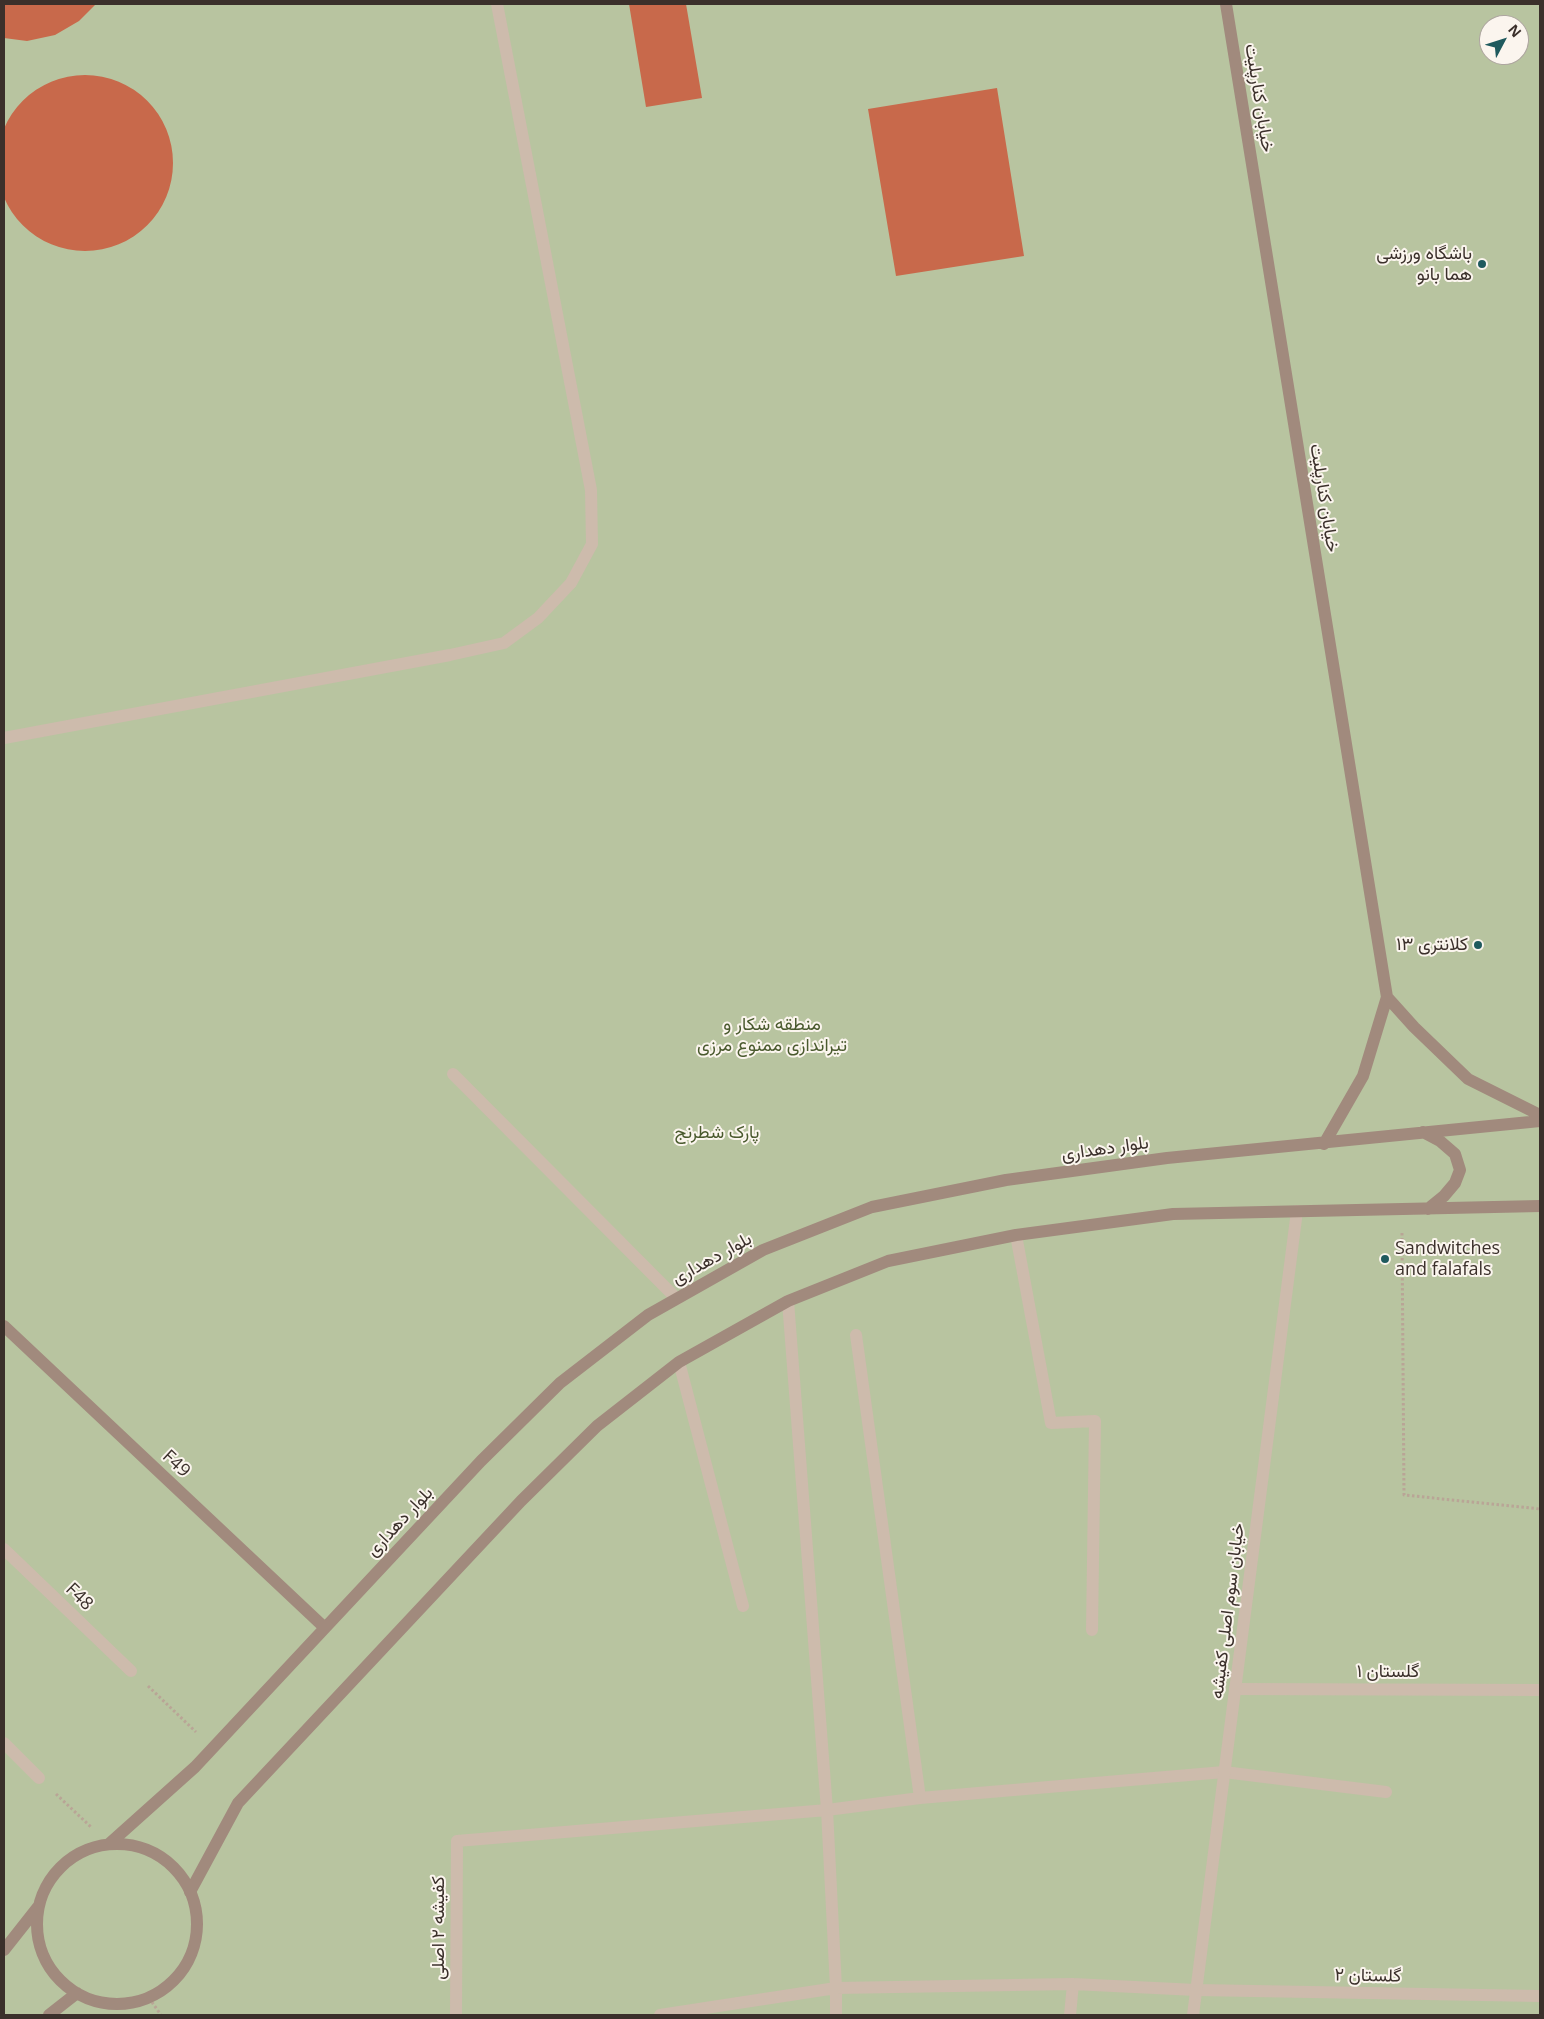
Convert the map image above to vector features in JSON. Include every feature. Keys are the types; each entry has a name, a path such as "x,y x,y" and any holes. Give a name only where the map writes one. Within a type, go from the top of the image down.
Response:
{"main road":[{"name":"خیابان کنارپلیت","path":"1226,4 1387,997 1363,1076 1324,1144"},
{"path":"1387,997 1414,1027 1468,1079 1540,1116"},
{"name":"بلوار دهداری","path":"109,1844 213,1748 481,1461 560,1383 648,1315 763,1250 872,1207 1006,1180 1167,1158 1324,1144 1540,1121"},
{"path":"1423,1132 1440,1141 1455,1154 1460,1170 1455,1184 1428,1209"},
{"path":"190,1892 238,1803 521,1501 596,1426 679,1362 788,1301 888,1261 1016,1235 1173,1214 1540,1206"},
{"name":"F49","path":"4,1326 325,1628"},
{"path":"4,1950 38,1907 47,1884 63,1864 84,1851 109,1844 134,1846 156,1855 176,1871 190,1892 197,1916 195,1941 186,1965 170,1984 149,1998 125,2010 77,1993 57,1978 44,1956 37,1932 38,1907"},
{"path":"50,2015 77,1993"}],"street":[{"path":"4,738 450,655 504,643 538,618 571,583 592,544 591,490 496,4"},
{"path":"453,1074 677,1299"},
{"name":"خیابان سوم اصلی کفیشه","path":"1193,2015 1297,1211"},
{"path":"1016,1235 1052,1423 1095,1421 1092,1630"},
{"path":"788,1301 827,1810 836,2015"},
{"path":"856,1335 920,1798"},
{"path":"679,1362 743,1606"},
{"name":"F48","path":"4,1549 131,1670"},
{"name":"گلستان ۱","path":"1235,1689 1540,1690"},
{"path":"4,1743 39,1778"},
{"path":"827,1810 920,1798 1224,1772 1386,1792"},
{"name":"کفیشه ۲ اصلی","path":"456,2015 458,1841 827,1810"},
{"path":"1070,2015 1073,1984"},
{"name":"گلستان ۲","path":"660,2015 836,1988 1073,1984 1196,1990 1540,1996"}],"path":[{"path":"1402,1209 1404,1495 1540,1509"},
{"path":"131,1670 213,1748"},
{"path":"39,1778 109,1844"},
{"path":"149,1998 161,2015"}],"green space":[{"name":"منطقه شکار و تیراندازی ممنوع مرزی","path":"4,4 1540,4 1540,2015 4,2015"}],"building":[{"path":"4,4 96,4 79,21 55,35 27,41 4,38"},
{"path":"629,4 686,4 702,98 646,107"},
{"path":"76,75 94,75 119,81 134,89 148,100 159,114 167,129 172,146 172,180 167,197 159,212 148,226 134,237 111,248 94,251 76,251 51,245 36,237 22,226 11,212 0,189 -3,172 -3,154 3,129 11,114 22,100 36,89 59,78"},
{"path":"997,88 1024,256 896,276 868,109"}],"place":[{"name":"باشگاه ورزشی هما بانو","path":"1482,264"},
{"name":"کلانتری ۱۳","path":"1478,945"},
{"name":"Sandwitches and falafals","path":"1385,1259"}],"park label":[{"name":"پارک شطرنج","path":"717,1133"}]}
